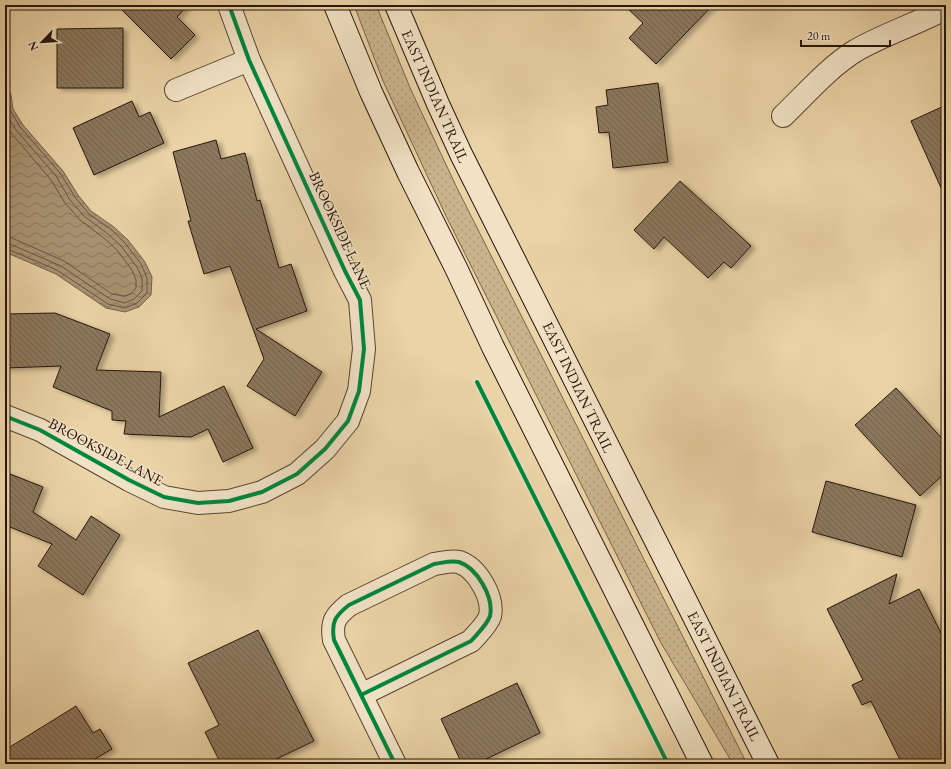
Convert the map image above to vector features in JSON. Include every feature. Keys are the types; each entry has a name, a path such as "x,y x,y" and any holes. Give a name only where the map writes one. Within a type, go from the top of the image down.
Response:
{"main road":[{"name":"BROOKSIDE LANE","path":"5,416 40,430 129,480 164,497 198,503 229,501 262,492 297,474 325,449 348,420 359,390 364,349 360,300 345,271 249,60 229,5"},
{"path":"335,5 371,92 408,172 456,268 493,347 702,764"},
{"name":"EAST INDIAN TRAIL","path":"396,5 434,97 461,154 768,764"},
{"path":"783,116 833,66 881,37 946,8"},
{"path":"176,90 249,60"},
{"path":"361,695 471,641 481,630 490,616 490,602 487,590 470,570 459,562 434,564 349,605 338,614 334,621 332,631 334,640 361,695 395,764"}],"shaded area":[{"path":"354,5 376,5 411,90 457,188 747,764 733,764 661,643 447,218 383,81"}],"water":[{"path":"5,79 11,95 13,109 23,125 63,171 78,195 91,211 114,227 128,240 145,262 152,277 151,295 139,307 125,312 106,308 56,274 5,252"}],"building":[{"path":"117,5 188,5 177,17 195,35 171,59"},
{"path":"624,5 713,5 656,64 629,38 643,23"},
{"path":"123,28 123,88 57,88 57,29"},
{"path":"658,83 668,162 613,168 609,132 599,133 596,107 608,105 606,90"},
{"path":"132,101 139,117 150,112 164,143 94,175 73,128"},
{"path":"946,105 946,199 911,121"},
{"path":"216,140 221,159 245,153 257,201 260,200 279,268 291,264 307,311 256,329 322,372 295,416 247,386 264,359 230,266 204,274 188,221 191,221 173,152"},
{"path":"680,181 751,246 731,268 724,262 708,278 664,237 654,249 634,230"},
{"path":"55,313 110,334 96,370 161,372 159,417 224,386 253,448 223,462 208,429 191,437 124,434 126,421 112,420 112,411 53,387 61,366 5,368 5,314"},
{"path":"896,388 946,443 946,472 920,496 855,425"},
{"path":"5,472 43,487 33,512 76,540 91,516 120,535 83,595 38,566 52,544 5,525"},
{"path":"826,481 916,505 902,557 812,532"},
{"path":"897,574 889,604 919,589 946,643 946,764 902,764 871,701 862,705 852,685 863,680 827,609"},
{"path":"258,630 314,741 266,764 221,764 205,732 219,725 188,663"},
{"path":"517,683 540,733 476,764 462,764 441,719"},
{"path":"76,706 93,733 100,729 112,749 86,764 5,764 5,750"}],"cycle path":[{"path":"5,416 40,430 129,480 164,497 198,503 229,501 262,492 297,474 325,449 348,421 359,391 364,349 360,300 345,271 249,60 229,5"},
{"path":"477,382 668,764"},
{"path":"361,695 471,641 479,632 489,619 491,608 487,592 483,584 472,570 466,565 456,561 434,564 349,605 337,616 335,620 333,628 334,640 395,764"}]}
